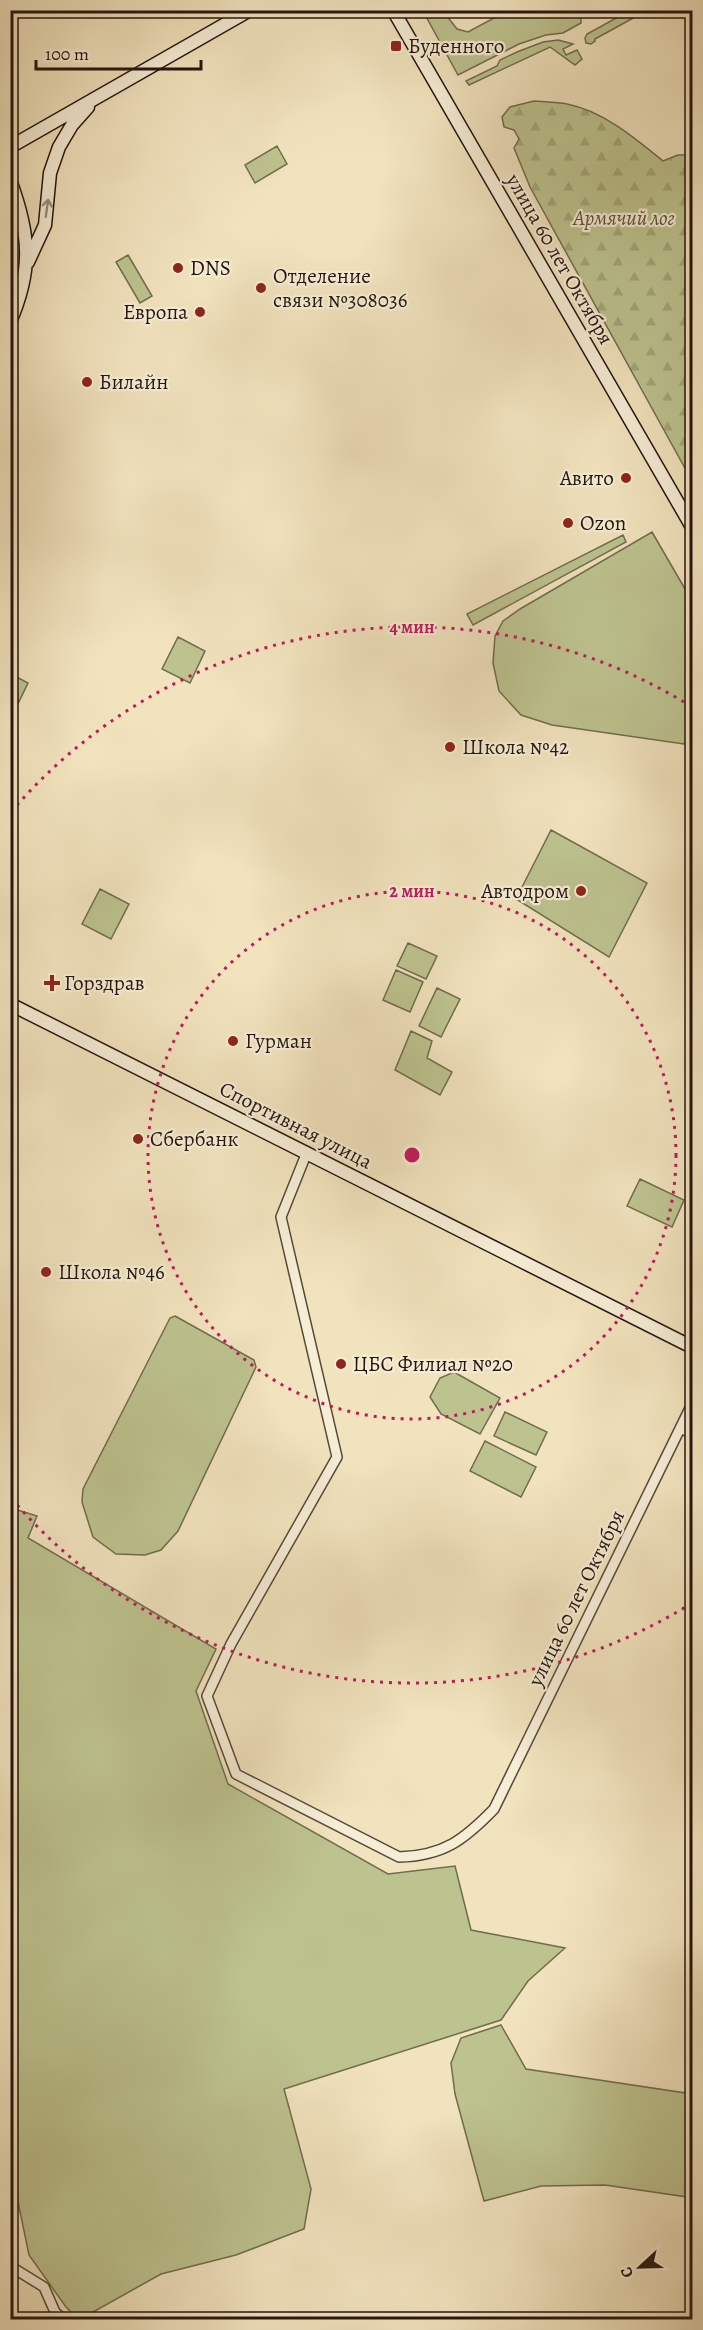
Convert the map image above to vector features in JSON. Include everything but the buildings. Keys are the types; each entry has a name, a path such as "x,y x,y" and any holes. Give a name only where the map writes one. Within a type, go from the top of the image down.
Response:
{"street":[{"path":"10,147 250,10"},
{"name":"улица 60 лет Октября","path":"393,10 693,527"},
{"path":"10,322 20,298 28,262 45,225 50,173 59,147 72,125 97,97"},
{"path":"10,180 26,236 28,262"},
{"name":"Спортивная улица","path":"10,1004 693,1347"},
{"name":"улица 60 лет Октября","path":"307,1152 281,1217 337,1457 231,1644 207,1696 236,1774 399,1857 419,1857 439,1851 470,1834 494,1809 693,1404"},
{"path":"681,1428 693,1434"},
{"path":"10,2266 44,2287 55,2312 64,2319"}],"green space":[{"path":"423,11 443,11 457,29 468,32 507,11 593,11 581,17 581,23 563,33 546,35 519,44 458,75"},
{"path":"629,11 646,11 595,39 591,44 586,43 587,34"},
{"path":"558,40 573,44 563,49 566,55 577,50 582,59 575,65 550,47 469,85 466,81 497,66 500,60 517,52 543,42"},
{"name":"Армячий лог","path":"534,101 567,104 606,119 663,161 678,155 692,155 692,481 530,187 514,148 519,139 514,130 504,127 502,117 510,107"},
{"path":"277,146 287,164 255,183 245,165"},
{"path":"128,255 152,296 140,303 116,262"},
{"path":"652,532 692,601 692,739 684,744 552,725 521,715 499,691 493,663 495,636 503,621"},
{"path":"623,535 626,542 473,625 467,614"},
{"path":"178,637 205,651 190,683 162,669"},
{"path":"11,674 28,683 10,718"},
{"name":"Автодром","path":"551,830 647,883 609,957 516,899"},
{"path":"100,889 129,904 111,939 82,924"},
{"path":"408,943 437,956 426,979 397,966"},
{"path":"396,970 423,982 410,1012 383,1000"},
{"path":"437,988 460,999 441,1037 419,1026"},
{"path":"411,1031 432,1041 427,1058 452,1072 440,1095 395,1070"},
{"path":"640,1179 684,1200 672,1227 627,1206"},
{"path":"175,1316 254,1360 256,1367 178,1531 161,1550 145,1555 116,1554 93,1537 82,1502 83,1489 170,1318"},
{"path":"454,1372 500,1398 480,1434 441,1414 430,1397 440,1378"},
{"path":"505,1412 547,1432 536,1455 494,1436"},
{"path":"485,1441 536,1467 521,1497 470,1471"},
{"path":"11,1508 37,1516 28,1538 216,1649 196,1691 228,1784 388,1874 455,1866 471,1930 565,1948 528,1981 501,2020 284,2089 311,2189 304,2229 236,2255 161,2274 86,2316 76,2317 66,2307 29,2255 11,2168"},
{"path":"501,2025 526,2069 692,2094 692,2243 687,2197 605,2185 541,2186 484,2201 455,2094 451,2063 461,2038"}],"place":[{"name":"Буденного","path":"396,46"},
{"name":"DNS","path":"178,268"},
{"name":"Отделение связи №308036","path":"261,288"},
{"name":"Европа","path":"200,312"},
{"name":"Билайн","path":"87,382"},
{"name":"Авито","path":"626,478"},
{"name":"Ozon","path":"568,523"},
{"name":"Школа №42","path":"450,747"},
{"name":"Автодром","path":"581,891"},
{"name":"Горздрав","path":"52,983"},
{"name":"Гурман","path":"233,1041"},
{"name":"Сбербанк","path":"138,1139"},
{"name":"Школа №46","path":"46,1272"},
{"name":"ЦБС Филиал №20","path":"341,1364"}]}
